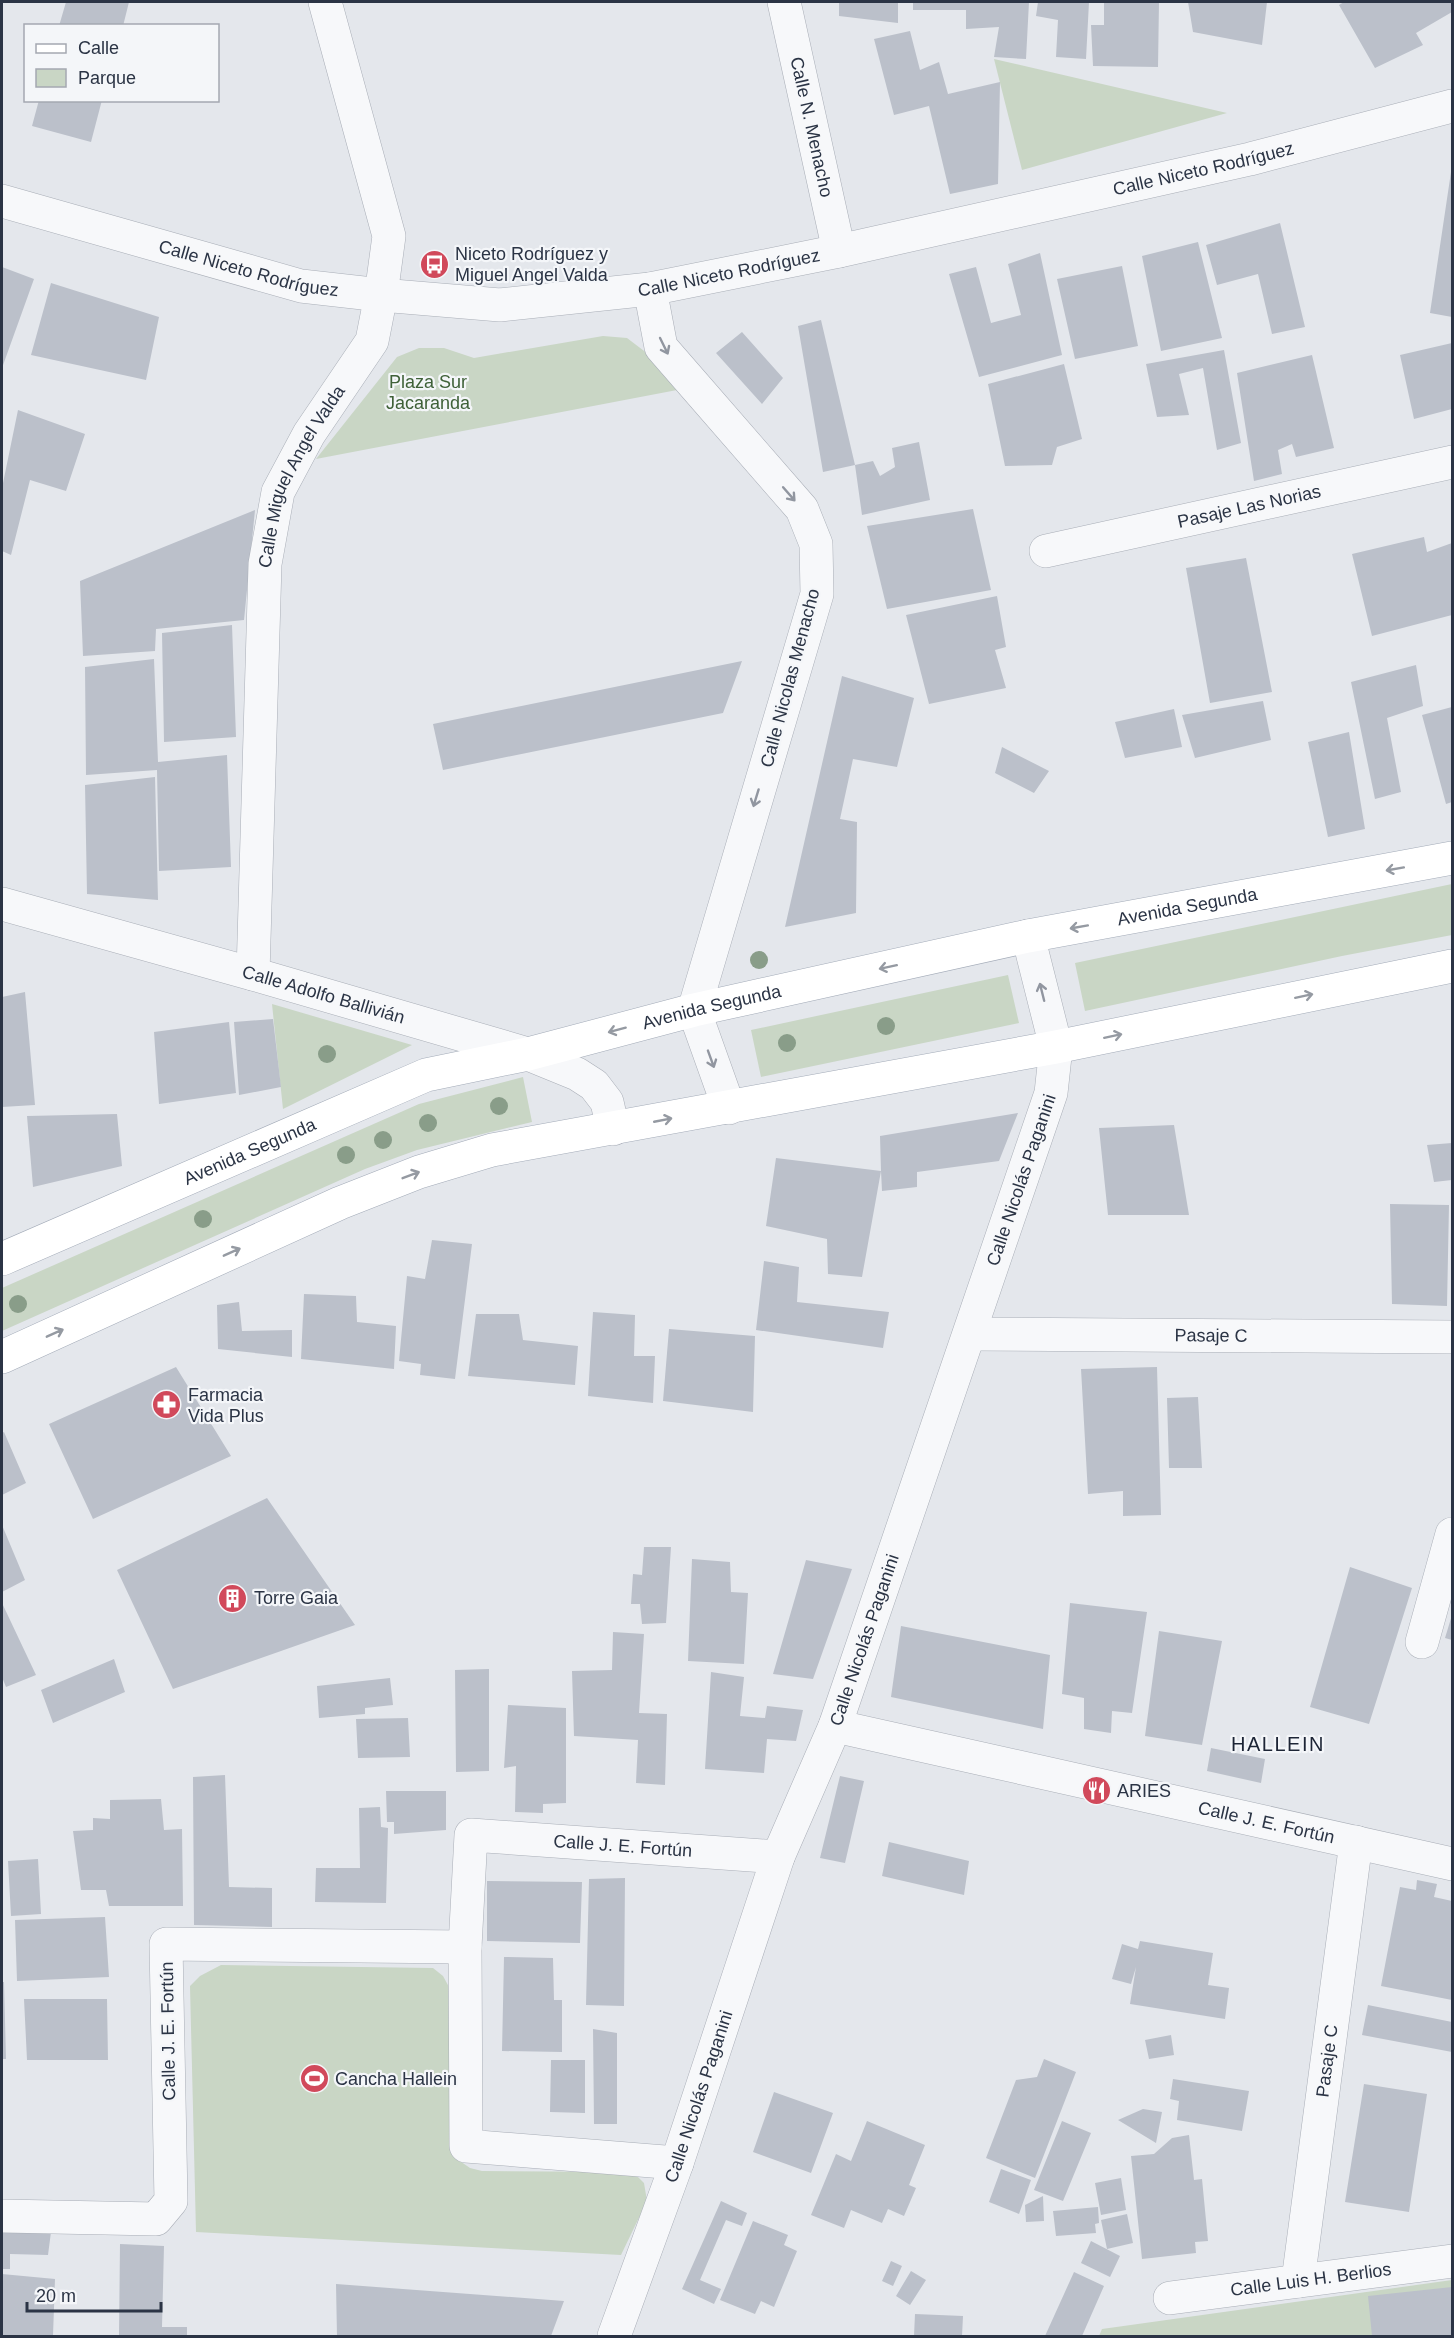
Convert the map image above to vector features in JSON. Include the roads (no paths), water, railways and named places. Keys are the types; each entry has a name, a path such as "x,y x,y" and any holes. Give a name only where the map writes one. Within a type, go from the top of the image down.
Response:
{"main road":[{"name":"Avenida Segunda","path":"2,1259 426,1075 528,1054 694,1010 1028,936 1452,858"},
{"path":"2,1357 340,1203 419,1172 492,1150 613,1130 1056,1047 1452,966"}],"street":[{"name":"Calle Miguel Angel Valda","path":"253,974 265,564 279,492 309,434 372,341 381,296 388,236 325,2"},
{"name":"Calle N. Menacho","path":"784,2 839,251"},
{"name":"Calle Niceto Rodríguez","path":"2,201 301,286 381,296 500,305 650,290 839,251 1250,159 1452,106"},
{"name":"Calle Nicolas Menacho","path":"650,290 661,347 802,509 816,544 817,594 694,1010"},
{"name":"Pasaje Las Norias","path":"1046,551 1452,462"},
{"name":"Calle Adolfo Ballivián","path":"2,904 528,1054 577,1074 594,1085 607,1102 613,1130"},
{"name":"Calle Nicolás Paganini","path":"614,2337 677,2163 778,1857 835,1726 1052,1093 1056,1047 1028,936"},
{"path":"694,1010 729,1108"},
{"name":"Pasaje C","path":"971,1334 1452,1336"},
{"path":"1422,1642 1452,1534"},
{"name":"Calle J. E. Fortún","path":"835,1726 1452,1864"},
{"name":"Calle J. E. Fortún","path":"677,2163 466,2146 465,1947 471,1836 778,1857"},
{"name":"Pasaje C","path":"1298,2281 1356,1842"},
{"name":"Calle J. E. Fortún","path":"2,2216 156,2219 171,2201 166,1944 465,1947"},
{"name":"Calle Luis H. Berlios","path":"1170,2298 1452,2261"}],"place":[{"name":"Niceto Rodríguez y Miguel Angel Valda","path":"434,264"},
{"name":"Farmacia Vida Plus","path":"167,1405"},
{"name":"Torre Gaia","path":"233,1598"},
{"name":"ARIES","path":"1096,1791"},
{"name":"Cancha Hallein","path":"314,2079"}],"district":[{"name":"HALLEIN","path":"1278,1744"}],"park label":[{"name":"Plaza Sur Jacaranda","path":"428,392"}]}
